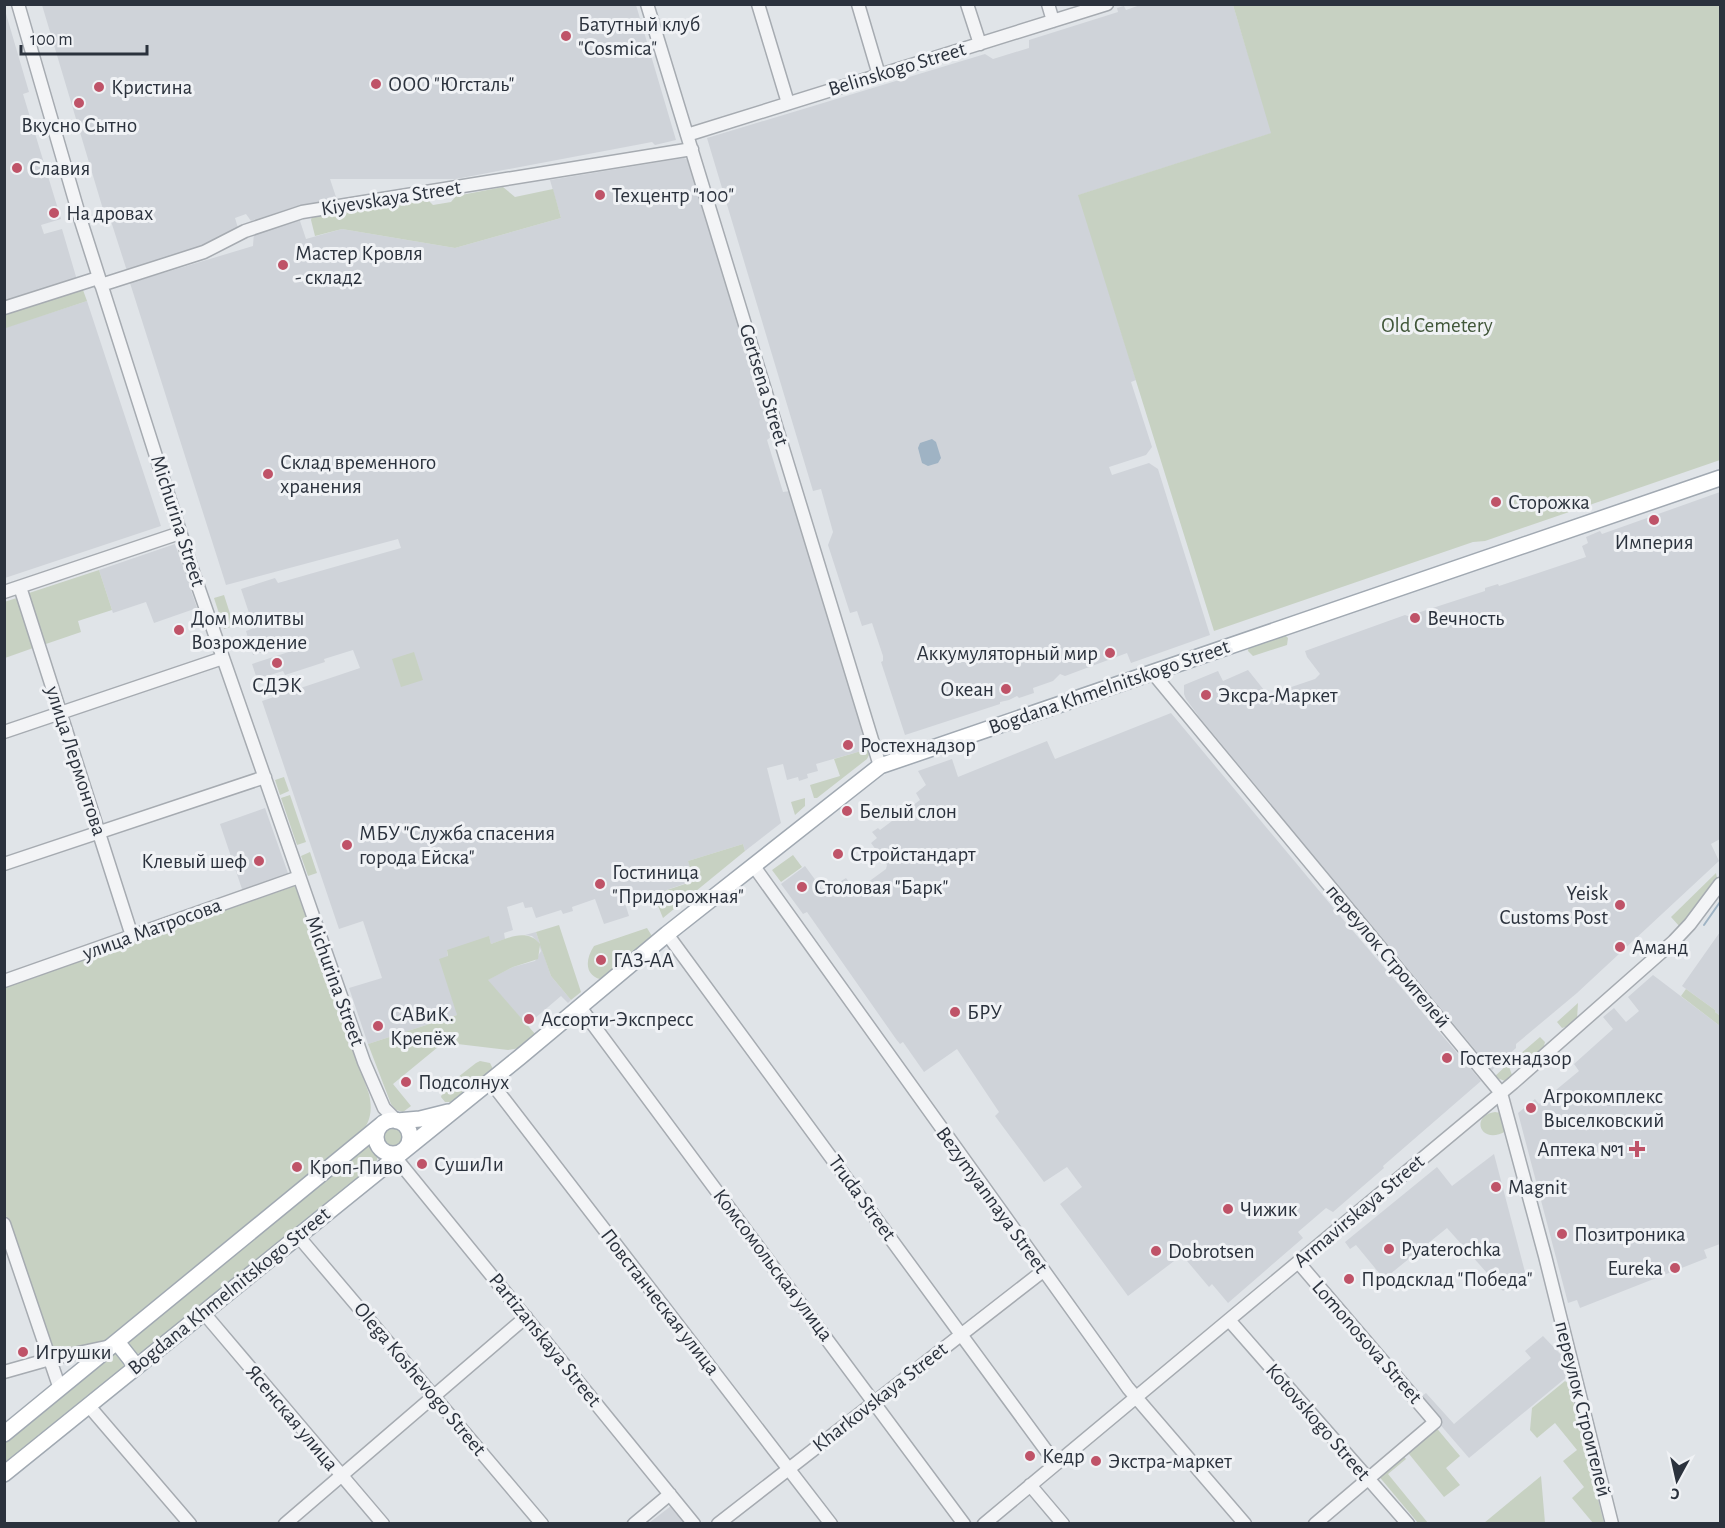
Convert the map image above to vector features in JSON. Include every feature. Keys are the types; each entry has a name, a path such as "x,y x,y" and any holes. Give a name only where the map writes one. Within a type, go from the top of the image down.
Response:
{"main road":[{"name":"Bogdana Khmelnitskogo Street","path":"4,1474 753,865 880,766 1720,478"},
{"name":"Bogdana Khmelnitskogo Street","path":"397,1121 420,1119 454,1110"},
{"path":"388,1121 397,1121 409,1132 408,1143 399,1153 393,1154 380,1148 376,1135 381,1125 388,1121"},
{"name":"Bogdana Khmelnitskogo Street","path":"4,1434 381,1125"},
{"path":"115,1344 136,1366"}],"street":[{"name":"Michurina Street","path":"18,4 100,282 139,398 180,533 298,877 366,1066 384,1108 397,1121"},
{"name":"Gertsena Street","path":"647,4 880,766"},
{"path":"758,4 788,103"},
{"path":"858,4 879,75"},
{"path":"967,4 980,44"},
{"path":"1048,4 1053,21"},
{"name":"Belinskogo Street","path":"687,135 1107,4"},
{"name":"Kiyevskaya Street","path":"4,308 204,252 245,231 302,212 692,149"},
{"path":"4,592 180,533"},
{"name":"улица Лермонтова","path":"20,587 132,936"},
{"path":"4,732 223,658"},
{"name":"переулок Строителей","path":"1152,672 1501,1093 1545,1256 1612,1524"},
{"path":"4,864 265,777"},
{"name":"Bezymyannaya Street","path":"753,865 1136,1398 1245,1524"},
{"name":"улица Матросова","path":"4,981 298,877"},
{"name":"Armavirskaya Street","path":"984,1524 1501,1093 1674,941 1720,884"},
{"name":"Truda Street","path":"668,934 1056,1464"},
{"name":"Комсомольская улица","path":"580,1007 964,1524"},
{"name":"Michurina Street","path":"366,1066 381,1125"},
{"name":"Повстанческая улица","path":"490,1081 831,1524"},
{"name":"Partizanskaya Street","path":"399,1153 526,1317 694,1524"},
{"path":"4,1224 60,1389"},
{"name":"Olega Koshevogo Street","path":"297,1236 542,1524"},
{"name":"Lomonosova Street","path":"1298,1262 1435,1422 1368,1478"},
{"name":"Kharkovskaya Street","path":"718,1524 1043,1271"},
{"name":"Ясенская улица","path":"202,1312 383,1524"},
{"path":"285,1524 526,1317"},
{"name":"Kotovskogo Street","path":"1229,1320 1408,1524"},
{"path":"4,1372 115,1344"},
{"path":"88,1405 190,1524"},
{"path":"1316,1524 1368,1478"},
{"path":"1030,1485 1063,1524"},
{"path":"634,1524 670,1494"}],"shaded area":[{"path":"1143,4 1233,5 1272,133 1079,195 1136,380 1131,382 1152,447 1146,455 1109,467 1112,475 1149,463 1158,469 1210,635 1131,663 1127,653 1065,676 1060,674 1053,681 1033,688 1034,693 1019,698 1017,696 1000,702 1000,704 905,735 881,662 883,656 872,623 862,626 857,611 850,613 849,610 828,545 833,532 821,489 813,491 707,138 985,54 993,59 1029,48 1029,40 1118,12 1117,8 1124,6 1126,10"},
{"path":"42,5 636,5 676,140 655,145 652,142 456,179 330,179 337,200 294,207 251,221 246,214 235,218 238,228 214,242 127,271 109,215 105,216"},
{"path":"4,7 29,92 23,94 61,219 41,225 44,234 62,229 77,280 4,304"},
{"path":"684,158 688,160 772,436 767,440 783,492 790,491 868,749 816,764 818,771 807,774 808,778 799,781 798,777 787,780 783,764 767,768 781,823 745,851 743,844 688,861 695,880 658,893 652,891 624,900 629,916 604,924 595,899 572,907 573,911 563,914 561,910 536,918 532,907 525,908 523,902 507,907 513,930 504,933 505,939 491,944 489,937 447,951 457,1015 368,1044 349,988 382,978 363,921 339,929 262,701 360,668 353,650 285,675 283,671 257,679 252,664 304,647 301,639 253,655 246,631 254,628 241,589 275,578 278,583 401,548 398,539 226,585 130,283 253,246 254,232 299,218 306,239 342,229 455,248 561,218 550,180"},
{"path":"87,301 161,526 5,578 4,328"},
{"path":"1720,492 1720,839 1711,844 1719,861 1577,993 1516,1044 1516,1048 1492,1070 1200,718 1186,699 1184,685 1218,671 1223,681 1248,670 1268,695 1315,679 1320,674 1305,651 1405,615 1408,616 1485,591 1485,588 1498,584 1499,586 1586,557 1582,546 1588,543 1586,537 1600,531 1602,534"},
{"path":"175,544 197,608 154,623 146,602 113,613 99,570"},
{"path":"1171,713 1481,1081 1333,1212 1326,1208 1298,1232 1303,1238 1228,1303 1212,1284 1209,1287 1182,1255 1128,1296 1060,1204 1082,1187 1067,1167 1044,1182 995,1116 999,1112 957,1049 924,1072 903,1042 900,1044 896,1039 807,912 803,914 781,884 805,866 822,889 830,883 838,883 846,878 852,886 860,888 886,869 887,865 871,843 877,838 872,832 878,828 880,830 920,800 916,793 926,785 918,771 952,759 958,777 1047,741 1055,759"},
{"path":"265,808 289,876 243,892 220,824"},
{"path":"536,932 551,976 571,1000 568,1003 561,996 527,1025 487,980 513,967 535,961 541,951 538,942 532,936 525,935"},
{"path":"1720,932 1720,1014 1719,1015 1682,986"},
{"path":"1653,975 1720,1026 1720,1244 1704,1250 1707,1258 1580,1308 1577,1300 1568,1303 1518,1113 1535,1099 1539,1104 1579,1071 1574,1064 1613,1029 1603,1017 1614,1008 1626,1022 1639,1011 1628,997"},
{"path":"1494,1154 1525,1272 1503,1291 1447,1228 1384,1279 1356,1245 1350,1249 1345,1242 1437,1167 1452,1186"},
{"path":"1543,1336 1564,1358 1568,1376 1469,1458 1418,1399 1426,1393 1454,1424 1531,1358 1525,1351"},
{"path":"671,1506 685,1523 649,1523"}],"green space":[{"name":"Old Cemetery","path":"1233,5 1720,5 1720,460 1214,631 1078,195 1271,133"},
{"path":"503,187 515,197 553,189 561,218 455,248 342,229 315,236 311,220 312,216 426,198 433,205 451,202 456,196"},
{"path":"79,288 83,290 87,301 6,328 4,313"},
{"path":"99,570 112,610 78,621 81,632 43,645 26,594"},
{"path":"224,595 234,626 224,629 214,598"},
{"path":"20,597 36,647 5,658 4,602"},
{"path":"1284,634 1288,638 1287,645 1253,656 1248,651 1249,645"},
{"path":"414,652 423,680 401,687 392,659"},
{"path":"868,749 867,759 814,798 810,785 840,776 834,759"},
{"path":"284,777 289,791 280,795 275,780"},
{"path":"290,795 306,842 297,845 281,798"},
{"path":"805,798 805,806 795,815 791,802"},
{"path":"743,844 745,851 663,918 652,891 658,893 694,881 688,861"},
{"path":"310,852 317,873 308,876 301,856"},
{"path":"793,855 802,867 781,882 772,870"},
{"path":"1716,873 1717,878 1714,884 1680,927 1671,917"},
{"path":"295,886 369,1094 371,1106 367,1124 349,1144 329,1158 227,1246 217,1249 159,1296 153,1304 106,1343 56,1354 51,1349 5,1213 4,987"},
{"path":"559,925 581,992 571,1000 551,976 540,945 538,959 513,967 488,980 536,1035 520,1048 508,1050 449,1043 438,1047 393,1084 411,1106 403,1112 396,1110 391,1104 368,1044 457,1015 439,959 448,956 447,950 489,936 491,944 523,935 535,939 540,944 536,932"},
{"path":"647,928 655,941 605,980 593,976 588,963 594,946"},
{"path":"1686,989 1720,1014 1720,1026 1681,996"},
{"path":"1578,1003 1577,1019 1569,1026 1562,1028 1557,1022"},
{"path":"1540,1037 1545,1042 1543,1050 1520,1070 1512,1061"},
{"path":"480,1061 490,1063 493,1069 451,1102 445,1102 441,1097 444,1088"},
{"path":"1508,1064 1512,1075 1505,1081 1494,1077"},
{"path":"1495,1112 1501,1113 1506,1131 1490,1135 1481,1129 1480,1124 1487,1115"},
{"path":"392,1126 400,1129 403,1137 400,1145 392,1148 384,1145 381,1137 384,1129"},
{"path":"366,1145 372,1147 378,1155 372,1169 141,1353 136,1354 128,1345 128,1342"},
{"path":"114,1352 118,1353 125,1366 5,1465 5,1442"},
{"path":"1565,1381 1569,1384 1604,1523 1593,1523 1572,1498 1584,1487 1563,1461 1577,1450 1555,1423 1537,1438 1530,1430 1532,1408"},
{"path":"1434,1425 1460,1456 1446,1468 1460,1485 1444,1497 1405,1449"},
{"path":"1401,1453 1406,1459 1388,1474 1428,1523 1418,1523 1377,1474"},
{"path":"1541,1476 1545,1523 1484,1523"}],"water":[{"path":"932,439 936,442 941,458 938,463 928,466 922,463 918,448 920,443"}],"waterway":[{"path":"1704,925 1720,902"}],"place":[{"name":"Батутный клуб \"Cosmica\"","path":"566,36"},
{"name":"ООО \"Югсталь\"","path":"376,84"},
{"name":"Кристина","path":"99,87"},
{"name":"Вкусно Сытно","path":"79,103"},
{"name":"Славия","path":"17,168"},
{"name":"Техцентр \"100\"","path":"600,195"},
{"name":"На дровах","path":"54,213"},
{"name":"Мастер Кровля - склад2","path":"283,265"},
{"name":"Склад временного хранения","path":"268,474"},
{"name":"Сторожка","path":"1496,502"},
{"name":"Империя","path":"1654,520"},
{"name":"Вечность","path":"1415,618"},
{"name":"Дом молитвы Возрождение","path":"179,630"},
{"name":"Аккумуляторный мир","path":"1110,653"},
{"name":"СДЭК","path":"277,663"},
{"name":"Океан","path":"1006,689"},
{"name":"Эксра-Маркет","path":"1206,695"},
{"name":"Ростехнадзор","path":"848,745"},
{"name":"Белый слон","path":"847,811"},
{"name":"МБУ \"Служба спасения города Ейска\"","path":"347,845"},
{"name":"Стройстандарт","path":"838,854"},
{"name":"Клевый шеф","path":"259,861"},
{"name":"Гостиница \"Придорожная\"","path":"600,884"},
{"name":"Столовая \"Барк\"","path":"802,887"},
{"name":"Yeisk Customs Post","path":"1620,905"},
{"name":"Аманд","path":"1620,947"},
{"name":"ГАЗ-АА","path":"601,960"},
{"name":"БРУ","path":"955,1012"},
{"name":"Ассорти-Экспресс","path":"529,1019"},
{"name":"САВиК. Крепёж","path":"378,1026"},
{"name":"Гостехнадзор","path":"1447,1058"},
{"name":"Подсолнух","path":"406,1082"},
{"name":"Агрокомплекс Выселковский","path":"1531,1108"},
{"name":"Аптека №1","path":"1637,1149"},
{"name":"СушиЛи","path":"422,1164"},
{"name":"Кроп-Пиво","path":"297,1167"},
{"name":"Magnit","path":"1496,1187"},
{"name":"Чижик","path":"1228,1209"},
{"name":"Позитроника","path":"1562,1234"},
{"name":"Pyaterochka","path":"1389,1249"},
{"name":"Dobrotsen","path":"1156,1251"},
{"name":"Eureka","path":"1675,1268"},
{"name":"Продсклад \"Победа\"","path":"1349,1279"},
{"name":"Игрушки","path":"23,1352"},
{"name":"Кедр","path":"1030,1456"},
{"name":"Экстра-маркет","path":"1096,1461"}]}
